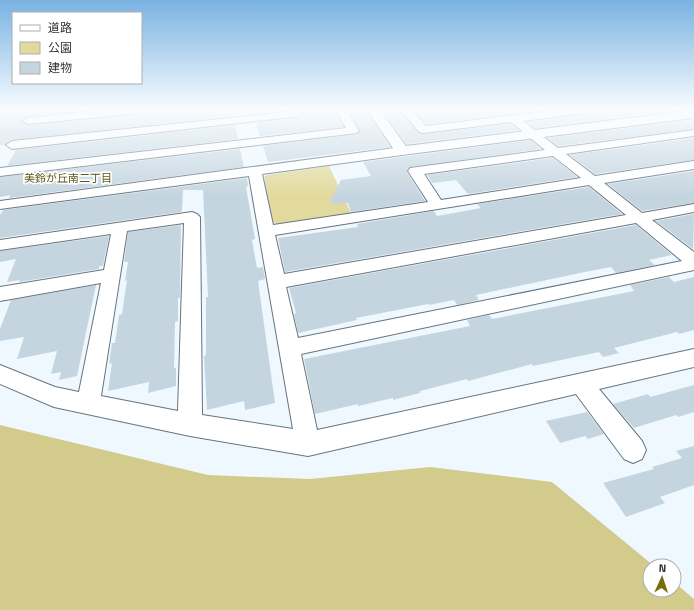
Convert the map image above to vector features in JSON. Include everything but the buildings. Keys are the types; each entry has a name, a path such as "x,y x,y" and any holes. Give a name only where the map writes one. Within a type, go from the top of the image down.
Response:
{"street":[{"path":"4,156 16,138"},
{"path":"12,145 94,138"},
{"path":"0,172 201,138"},
{"path":"306,138 314,155"},
{"path":"393,138 402,151"},
{"path":"0,205 255,172 314,155 402,151 505,138"},
{"path":"538,138 694,263"},
{"path":"437,204 415,171 654,138"},
{"path":"267,231 694,166"},
{"path":"255,172 308,444"},
{"path":"277,282 694,208"},
{"path":"0,245 192,217 190,425"},
{"path":"88,403 120,228"},
{"path":"289,348 694,263"},
{"path":"0,294 111,275"},
{"path":"0,374 54,397 190,425 308,444 580,382 694,358"},
{"path":"580,382 633,450"}],"green space":[{"path":"329,166 352,215 281,226 273,222 264,177 267,175"}],"shaded area":[{"path":"0,425 208,475 310,479 430,467 552,482 644,558 642,558 642,598 682,598 682,589 694,599 694,610 0,610"}],"district":[{"name":"美鈴が丘南二丁目","path":"68,178"}]}
